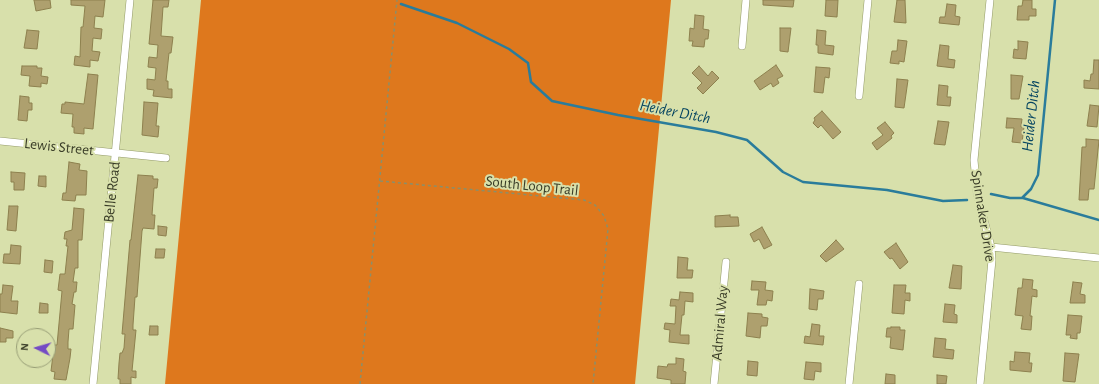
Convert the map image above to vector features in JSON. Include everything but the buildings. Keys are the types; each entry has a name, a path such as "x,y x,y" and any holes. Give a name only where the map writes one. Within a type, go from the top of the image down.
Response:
{"street":[{"name":"Belle Road","path":"93,384 130,0"},
{"path":"742,46 746,0"},
{"path":"859,96 868,0"},
{"name":"Spinnaker Drive","path":"980,384 991,270 991,247 977,193 974,169 990,0"},
{"name":"Lewis Street","path":"0,141 166,158"},
{"path":"991,247 1099,258"},
{"name":"Admiral Way","path":"714,384 726,262"},
{"path":"849,384 859,284"}],"path":[{"path":"360,384 397,0"},
{"name":"South Loop Trail","path":"380,181 584,200 595,205 604,216 608,229 593,384"}],"shaded area":[{"path":"201,0 671,0 635,384 165,384"}],"waterway":[{"name":"Heider Ditch","path":"991,194 1010,198 1022,198 1031,189 1038,175 1055,0"},
{"name":"Heider Ditch","path":"401,4 457,23 509,49 528,63 531,82 552,101 618,115 716,132 747,140 783,172 803,182 887,190 943,201 967,200"},
{"path":"1023,198 1099,220"}]}
